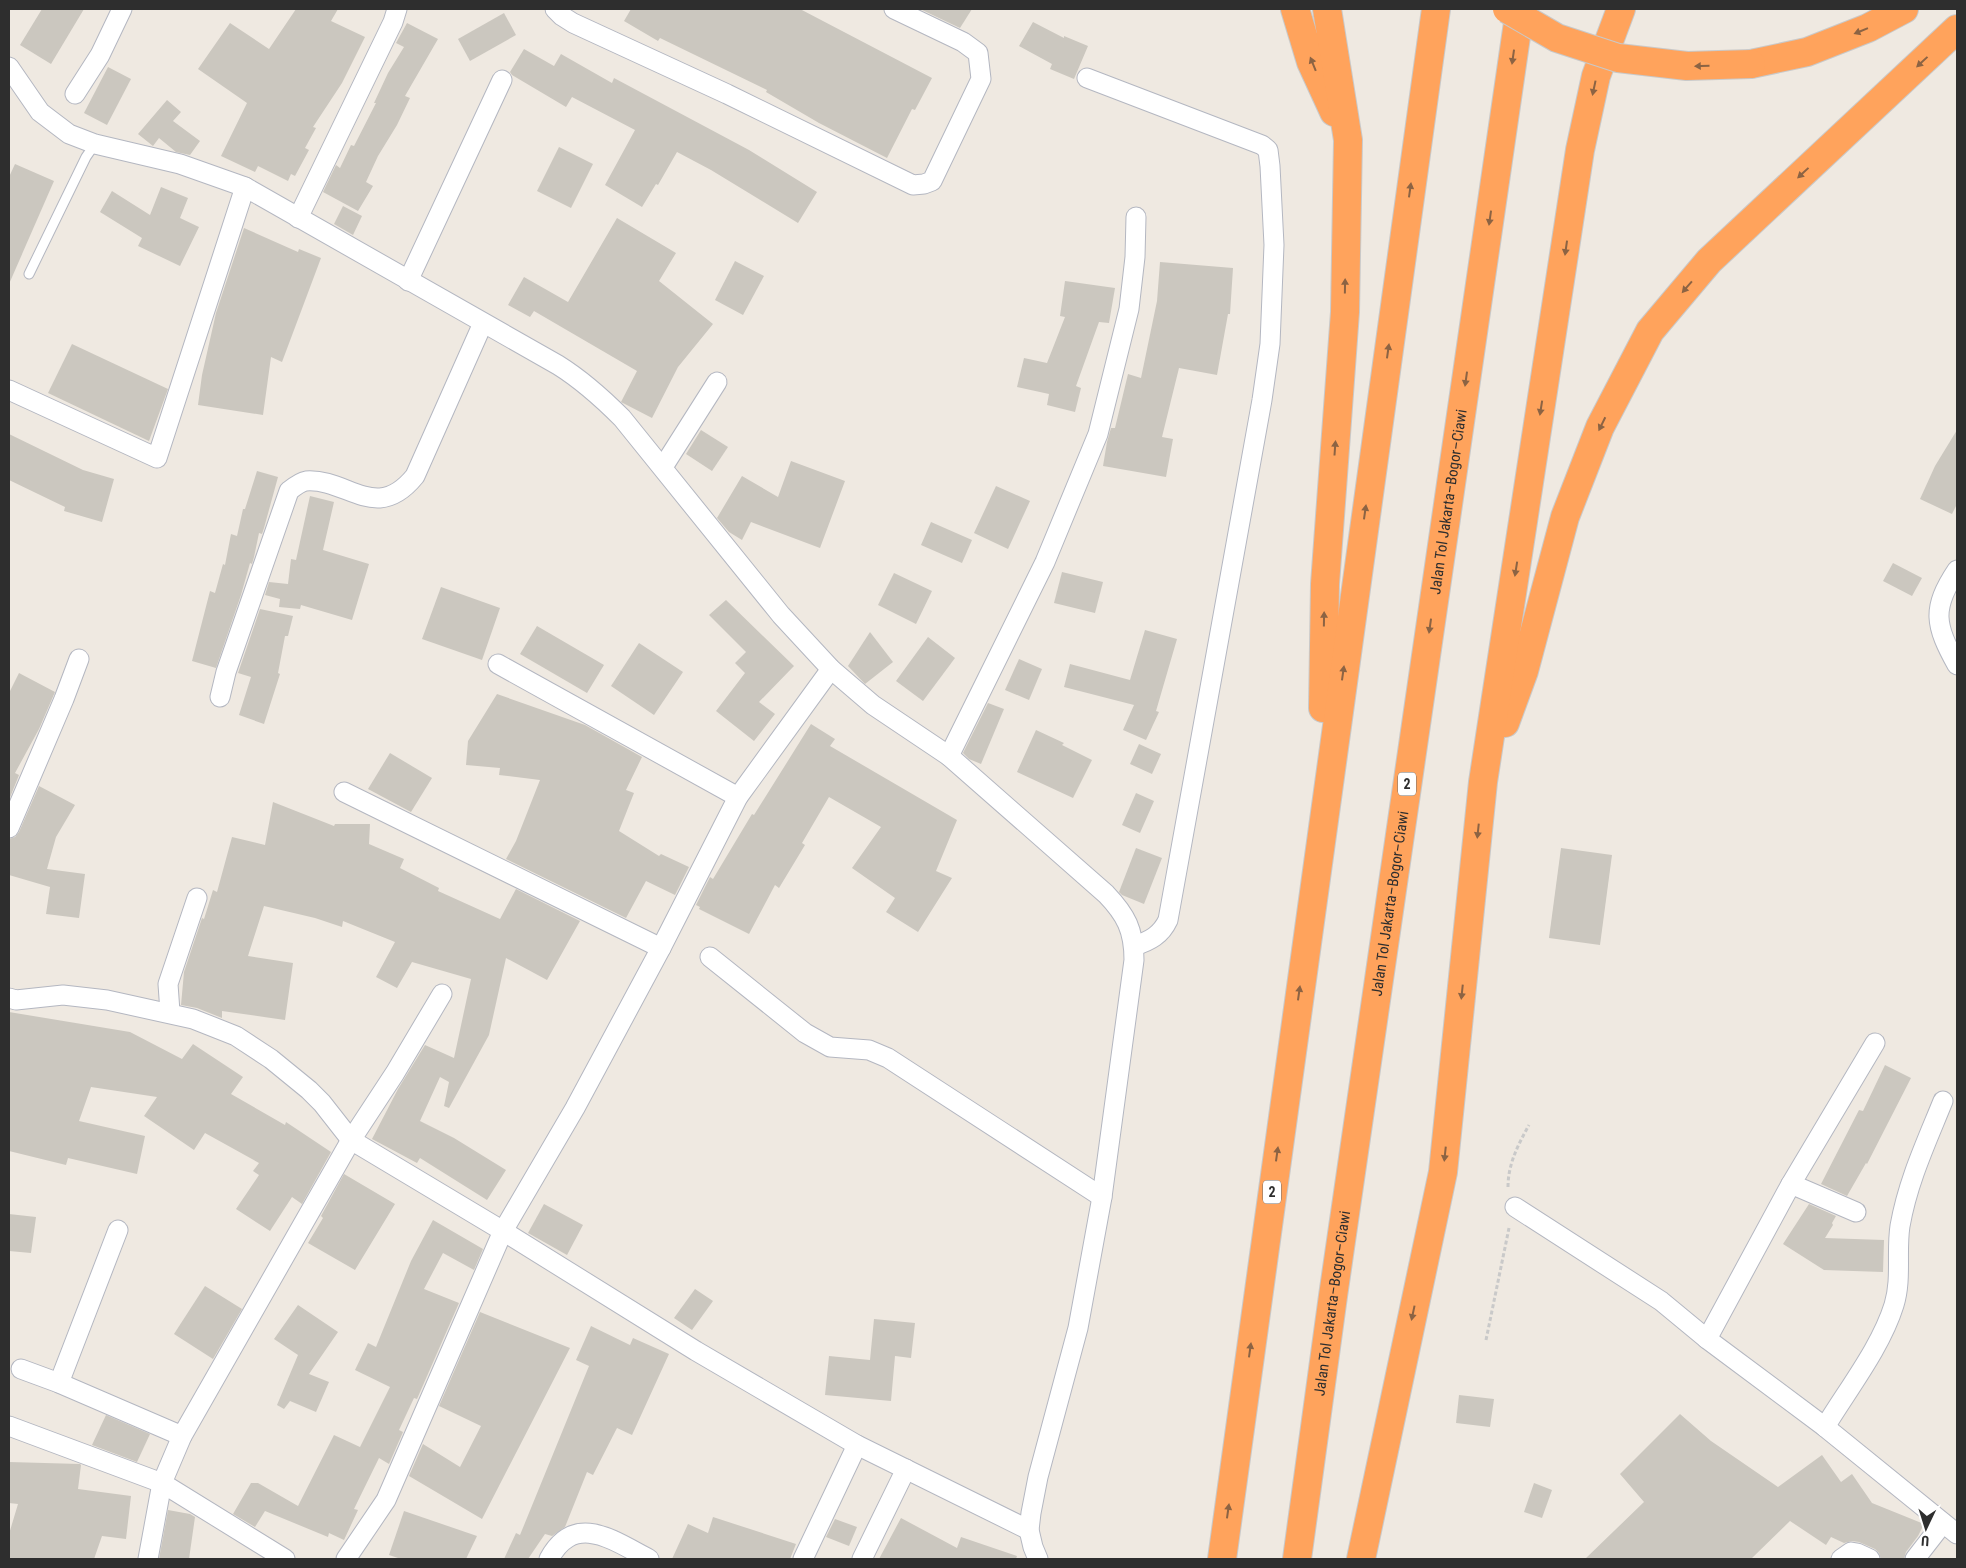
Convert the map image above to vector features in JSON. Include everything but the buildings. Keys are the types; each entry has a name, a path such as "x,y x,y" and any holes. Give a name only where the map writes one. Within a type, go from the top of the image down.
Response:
{"highway":[{"path":"1295,9 1311,62 1348,140"},
{"path":"1322,825 1325,584 1345,312 1348,140 1327,9"},
{"name":"2","path":"1222,1559 1436,9"},
{"path":"1507,9 1557,38 1618,58 1687,66 1751,64 1807,52 1868,28 1904,9"},
{"name":"Jalan Tol Jakarta–Bogor–Ciawi","path":"1297,1559 1333,1296 1520,9"},
{"path":"1361,1559 1443,1172 1484,782 1580,150 1596,76 1621,9"},
{"path":"1484,782 1524,671 1565,517 1600,427 1650,331 1709,261 1957,28"}],"street":[{"path":"76,94 100,55 122,9"},
{"path":"298,218 394,22 397,9"},
{"path":"555,9 573,23 727,94 913,185 924,184 932,181 980,78 980,61 978,53 963,42 894,9"},
{"path":"9,67 40,112 69,134 95,144 180,164 246,187 578,378 622,418 781,615 830,669 873,705 949,756 1106,894 1124,916 1130,928 1134,946 1134,960 1102,1197 1078,1328 1038,1477 1029,1530 1038,1559"},
{"path":"1087,78 1262,145 1268,150 1270,166 1274,245 1270,344 1262,400 1168,920 1159,934 1148,941 1134,946"},
{"path":"408,281 502,80"},
{"path":"9,390 157,458 246,187"},
{"path":"949,756 1045,562 1098,434 1130,309 1135,258 1136,218"},
{"path":"220,697 226,672 289,490 305,481 320,483 362,496 376,498 392,495 406,487 415,476 483,323"},
{"path":"663,467 717,382"},
{"path":"1957,570 1938,606 1938,617 1947,646 1957,664"},
{"path":"9,828 79,659"},
{"path":"498,664 738,797"},
{"path":"346,1559 386,1500 503,1232 575,1108 661,948 738,797 830,669"},
{"path":"344,792 661,948"},
{"path":"170,1012 168,984 197,898"},
{"path":"710,957 805,1033 830,1046 869,1050 888,1058 1102,1197"},
{"path":"148,1559 162,1483 182,1436 350,1140 395,1073 442,994"},
{"path":"9,998 16,1000 63,995 107,1000 170,1012 236,1036 271,1059 322,1103 350,1140 696,1351 857,1445 1029,1530"},
{"path":"1707,1339 1791,1184 1875,1043"},
{"path":"1825,1427 1889,1320 1898,1289 1900,1229 1908,1189 1943,1101"},
{"path":"1791,1184 1856,1212"},
{"path":"1515,1208 1661,1301 1707,1339 1825,1427 1950,1529 1915,1559"},
{"path":"60,1383 118,1230"},
{"path":"21,1369 60,1383 182,1436"},
{"path":"9,1426 162,1483 285,1559"},
{"path":"803,1559 857,1445"},
{"path":"862,1559 906,1469"},
{"path":"549,1559 556,1546 565,1538 576,1534 589,1533 602,1535 649,1559"},
{"path":"1841,1559 1850,1552 1870,1559"}],"lane":[{"path":"29,274 86,157 95,144"}],"path":[{"path":"1486,1340 1515,1208 1508,1198 1508,1176 1515,1150 1529,1125"}]}
